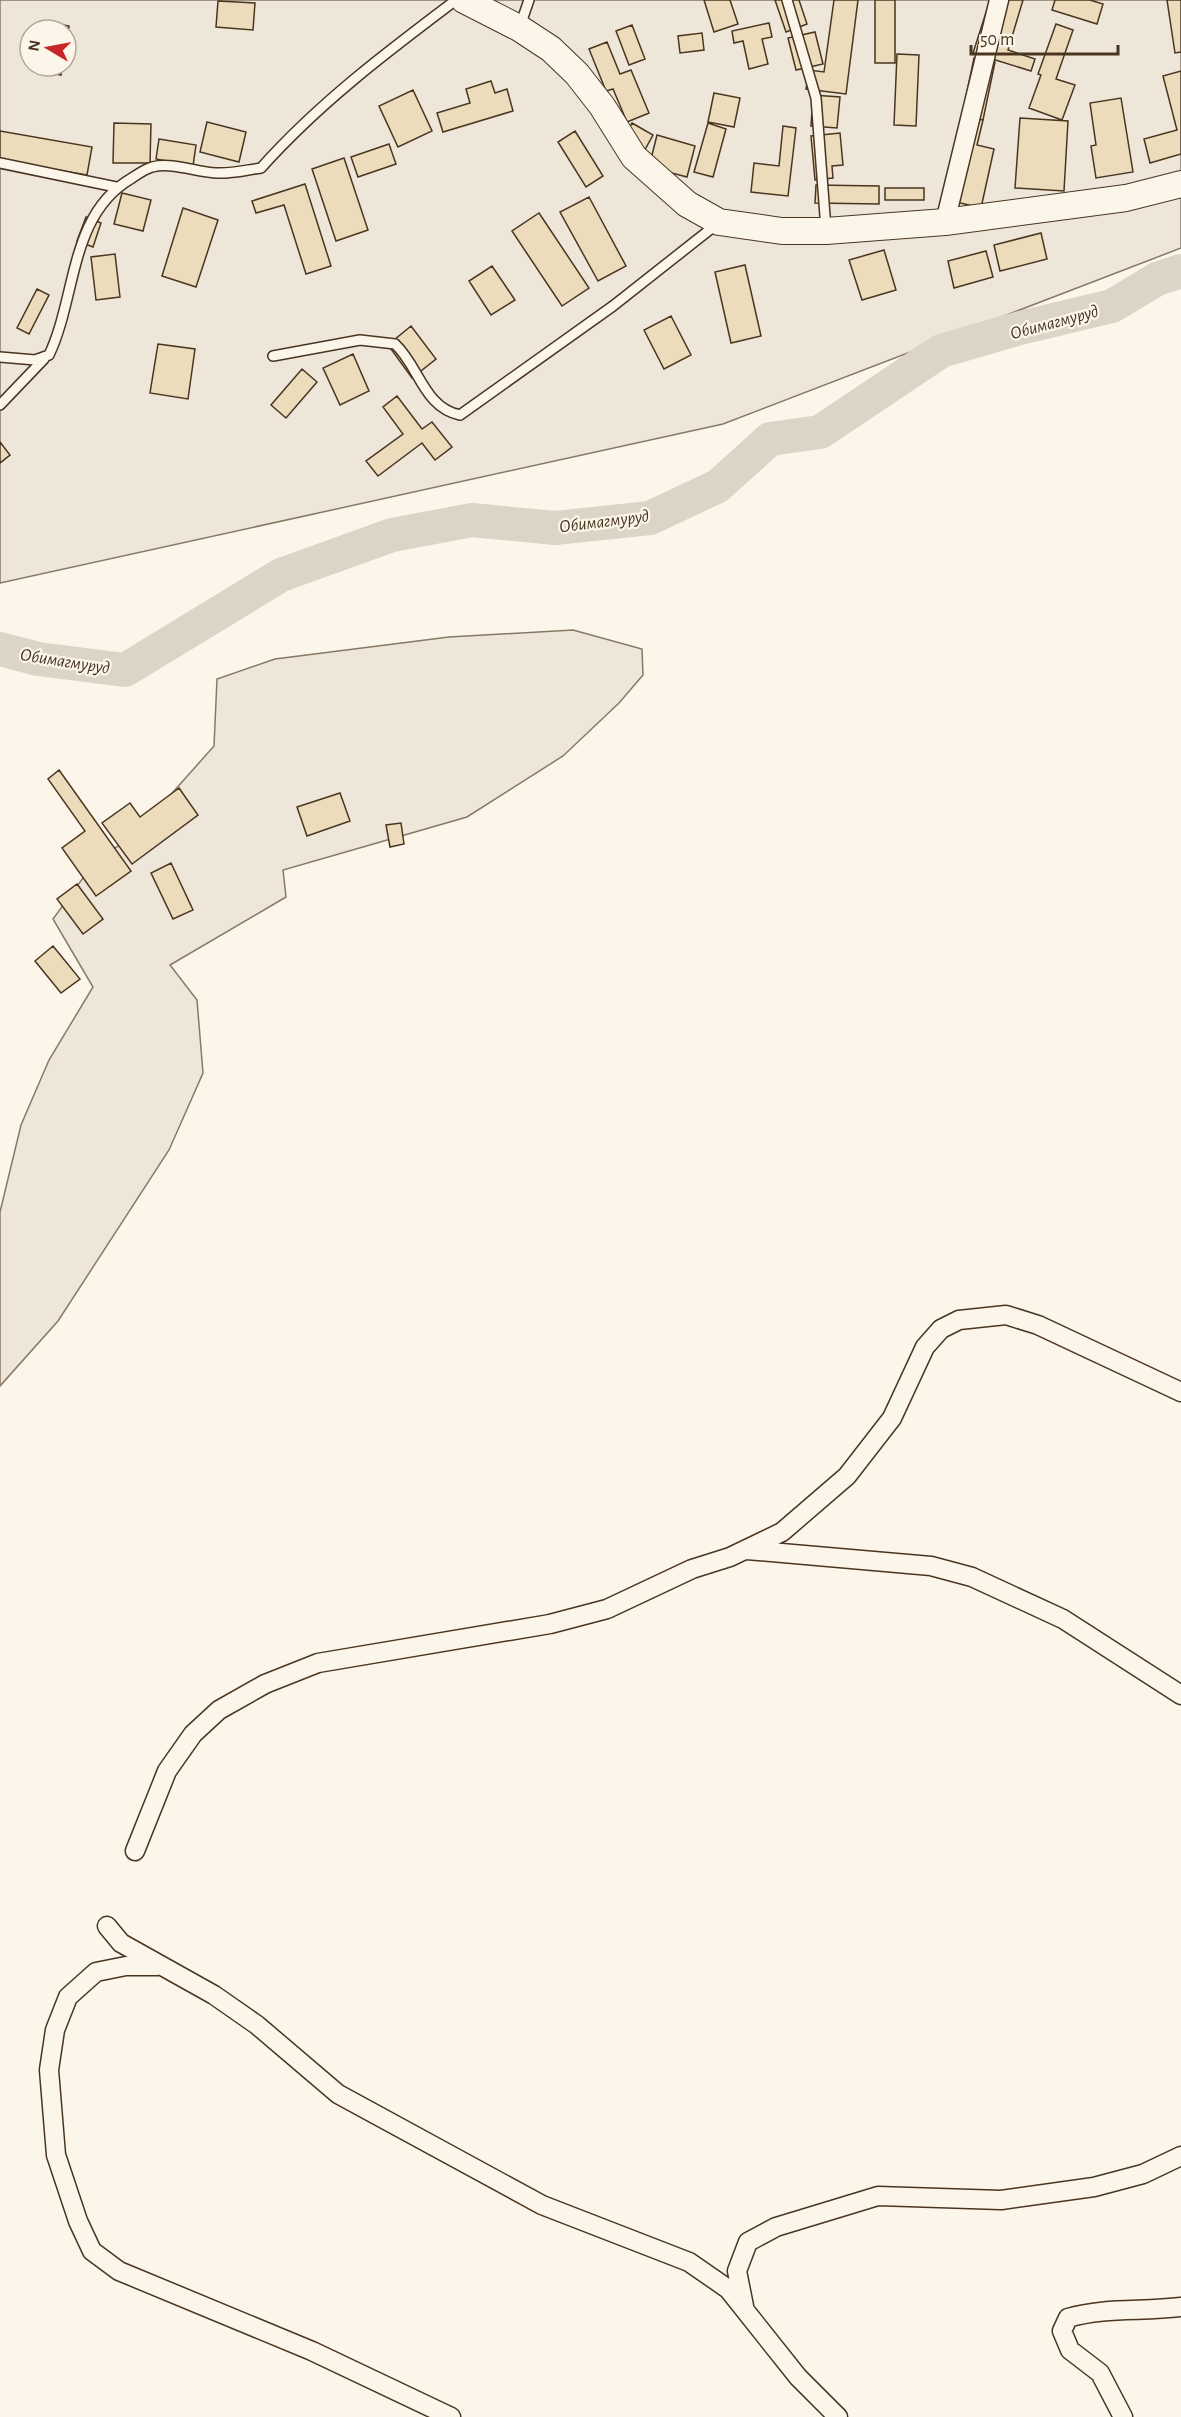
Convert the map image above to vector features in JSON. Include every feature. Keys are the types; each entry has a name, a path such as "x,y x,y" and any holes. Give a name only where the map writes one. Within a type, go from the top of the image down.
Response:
{"street":[{"path":"464,0 519,28 551,49 578,74 602,106 634,157 687,204 719,222 782,231 826,231 945,222 1126,198 1181,184"},
{"path":"945,222 999,0"},
{"path":"135,1851 167,1771 194,1734 219,1710 265,1684 318,1663 550,1624 607,1610 692,1569 746,1549 782,1532 848,1476 892,1418 925,1347 941,1329 959,1320 1006,1315 1038,1324 1181,1392"},
{"path":"746,1549 931,1566 972,1577 1063,1619 1181,1695"},
{"path":"107,1926 121,1943 157,1966 223,2001 257,2025 338,2094 542,2205 689,2262 728,2289 798,2377 838,2417"},
{"path":"157,1966 126,1966 96,1972 68,1997 55,2030 49,2070 56,2155 78,2221 92,2251 119,2271 312,2351 452,2417"},
{"path":"745,2311 737,2271 748,2242 776,2227 878,2196 1001,2200 1094,2187 1143,2174 1181,2156"},
{"path":"1123,2417 1100,2373 1070,2350 1062,2331 1068,2318 1093,2310 1153,2311 1181,2307"}],"lane":[{"path":"0,405 49,355 64,317 83,239 94,214 116,187 151,167 169,165 215,173 261,168 297,128 364,69 456,0"},
{"path":"519,28 529,0"},
{"path":"787,0 816,98 826,231"},
{"path":"0,163 116,187"},
{"path":"273,356 360,340 395,344 442,410 460,415 613,306 719,222"},
{"path":"0,357 44,359"}],"shaded area":[{"path":"0,0 1181,0 1181,248 723,424 0,583"},
{"path":"573,630 642,649 643,675 619,703 563,756 467,817 283,870 286,897 170,965 197,1000 203,1073 169,1150 58,1321 0,1386 0,1212 21,1125 49,1060 93,987 53,919 96,860 134,836 214,746 217,679 275,659 449,637"}],"building":[{"path":"704,0 730,0 738,24 714,32"},
{"path":"775,0 799,0 807,24 786,32"},
{"path":"834,0 858,0 846,94 806,89 809,70 824,72"},
{"path":"875,0 895,0 895,63 875,63"},
{"path":"990,0 1023,0 1008,50 1035,59 1031,71 973,53"},
{"path":"1055,0 1090,0 1103,4 1097,24 1052,10"},
{"path":"1167,0 1181,0 1181,52 1175,53"},
{"path":"218,1 255,3 253,30 216,27"},
{"path":"769,23 772,37 762,39 768,64 749,69 743,41 734,43 732,31"},
{"path":"1056,24 1073,30 1056,79 1075,85 1062,120 1029,108 1041,75 1038,74"},
{"path":"632,25 645,59 629,65 616,31"},
{"path":"815,32 823,64 796,70 788,38"},
{"path":"702,33 704,50 680,53 678,36"},
{"path":"607,42 620,74 631,70 649,113 627,122 613,89 606,91 589,49"},
{"path":"897,54 919,55 916,126 894,125"},
{"path":"974,58 995,62 983,120 962,116"},
{"path":"1181,71 1181,154 1150,163 1144,139 1177,130 1163,76"},
{"path":"491,81 495,93 507,89 513,111 443,132 437,113 470,103 466,89"},
{"path":"413,90 432,131 398,147 379,106"},
{"path":"714,93 740,98 734,127 708,122"},
{"path":"813,95 840,97 837,128 811,126"},
{"path":"1121,98 1133,172 1096,178 1091,146 1096,145 1090,103"},
{"path":"962,116 983,120 977,145 994,149 981,208 944,199"},
{"path":"1020,118 1068,121 1064,191 1015,188"},
{"path":"207,122 246,132 239,162 200,152"},
{"path":"114,123 151,124 150,163 113,163"},
{"path":"632,123 653,135 642,155 621,144"},
{"path":"708,123 726,129 713,177 694,172"},
{"path":"783,126 796,128 788,196 751,192 754,163 779,166"},
{"path":"0,131 92,147 87,175 0,160"},
{"path":"575,131 603,176 586,187 558,142"},
{"path":"840,133 843,165 832,166 833,178 815,180 811,136"},
{"path":"657,135 695,146 687,177 649,167"},
{"path":"159,139 196,145 193,166 156,159"},
{"path":"389,144 396,164 358,177 351,157"},
{"path":"344,158 368,230 336,241 312,169"},
{"path":"305,184 331,266 306,274 284,205 256,213 252,201"},
{"path":"816,185 879,186 879,204 815,203"},
{"path":"885,188 924,188 924,200 885,200"},
{"path":"122,193 151,200 143,231 114,224"},
{"path":"589,197 626,266 598,281 560,212"},
{"path":"183,208 218,220 196,287 162,276"},
{"path":"539,213 589,288 562,306 512,231"},
{"path":"86,217 101,223 93,247 77,241"},
{"path":"1041,233 1047,259 1000,271 994,245"},
{"path":"884,250 896,290 862,300 849,260"},
{"path":"986,251 993,277 954,288 948,261"},
{"path":"115,254 120,297 96,300 91,257"},
{"path":"745,265 761,336 731,343 715,272"},
{"path":"492,266 515,300 491,315 469,281"},
{"path":"37,289 49,295 29,334 17,328"},
{"path":"671,316 691,355 664,369 644,330"},
{"path":"411,326 436,359 412,378 388,345"},
{"path":"158,344 195,349 188,399 150,393"},
{"path":"353,354 369,391 340,405 323,368"},
{"path":"302,369 317,382 286,418 271,405"},
{"path":"397,396 422,429 432,422 452,447 435,460 422,443 378,476 366,461 403,434 383,407"},
{"path":"0,442 10,455 0,463"},
{"path":"59,770 131,871 96,896 62,848 85,831 48,779"},
{"path":"179,788 198,815 132,864 102,823 130,803 140,817"},
{"path":"340,793 350,821 307,836 297,807"},
{"path":"401,823 404,844 390,847 386,825"},
{"path":"171,863 193,910 173,919 151,873"},
{"path":"77,884 103,919 83,934 57,899"},
{"path":"53,946 80,979 61,993 35,961"}],"waterway":[{"name":"Обимагмуруд","path":"0,649 38,659 125,670 281,575 392,535 472,520 555,528 650,518 718,486 770,439 820,432 941,351 1020,328 1112,306 1157,279 1181,271"}]}
